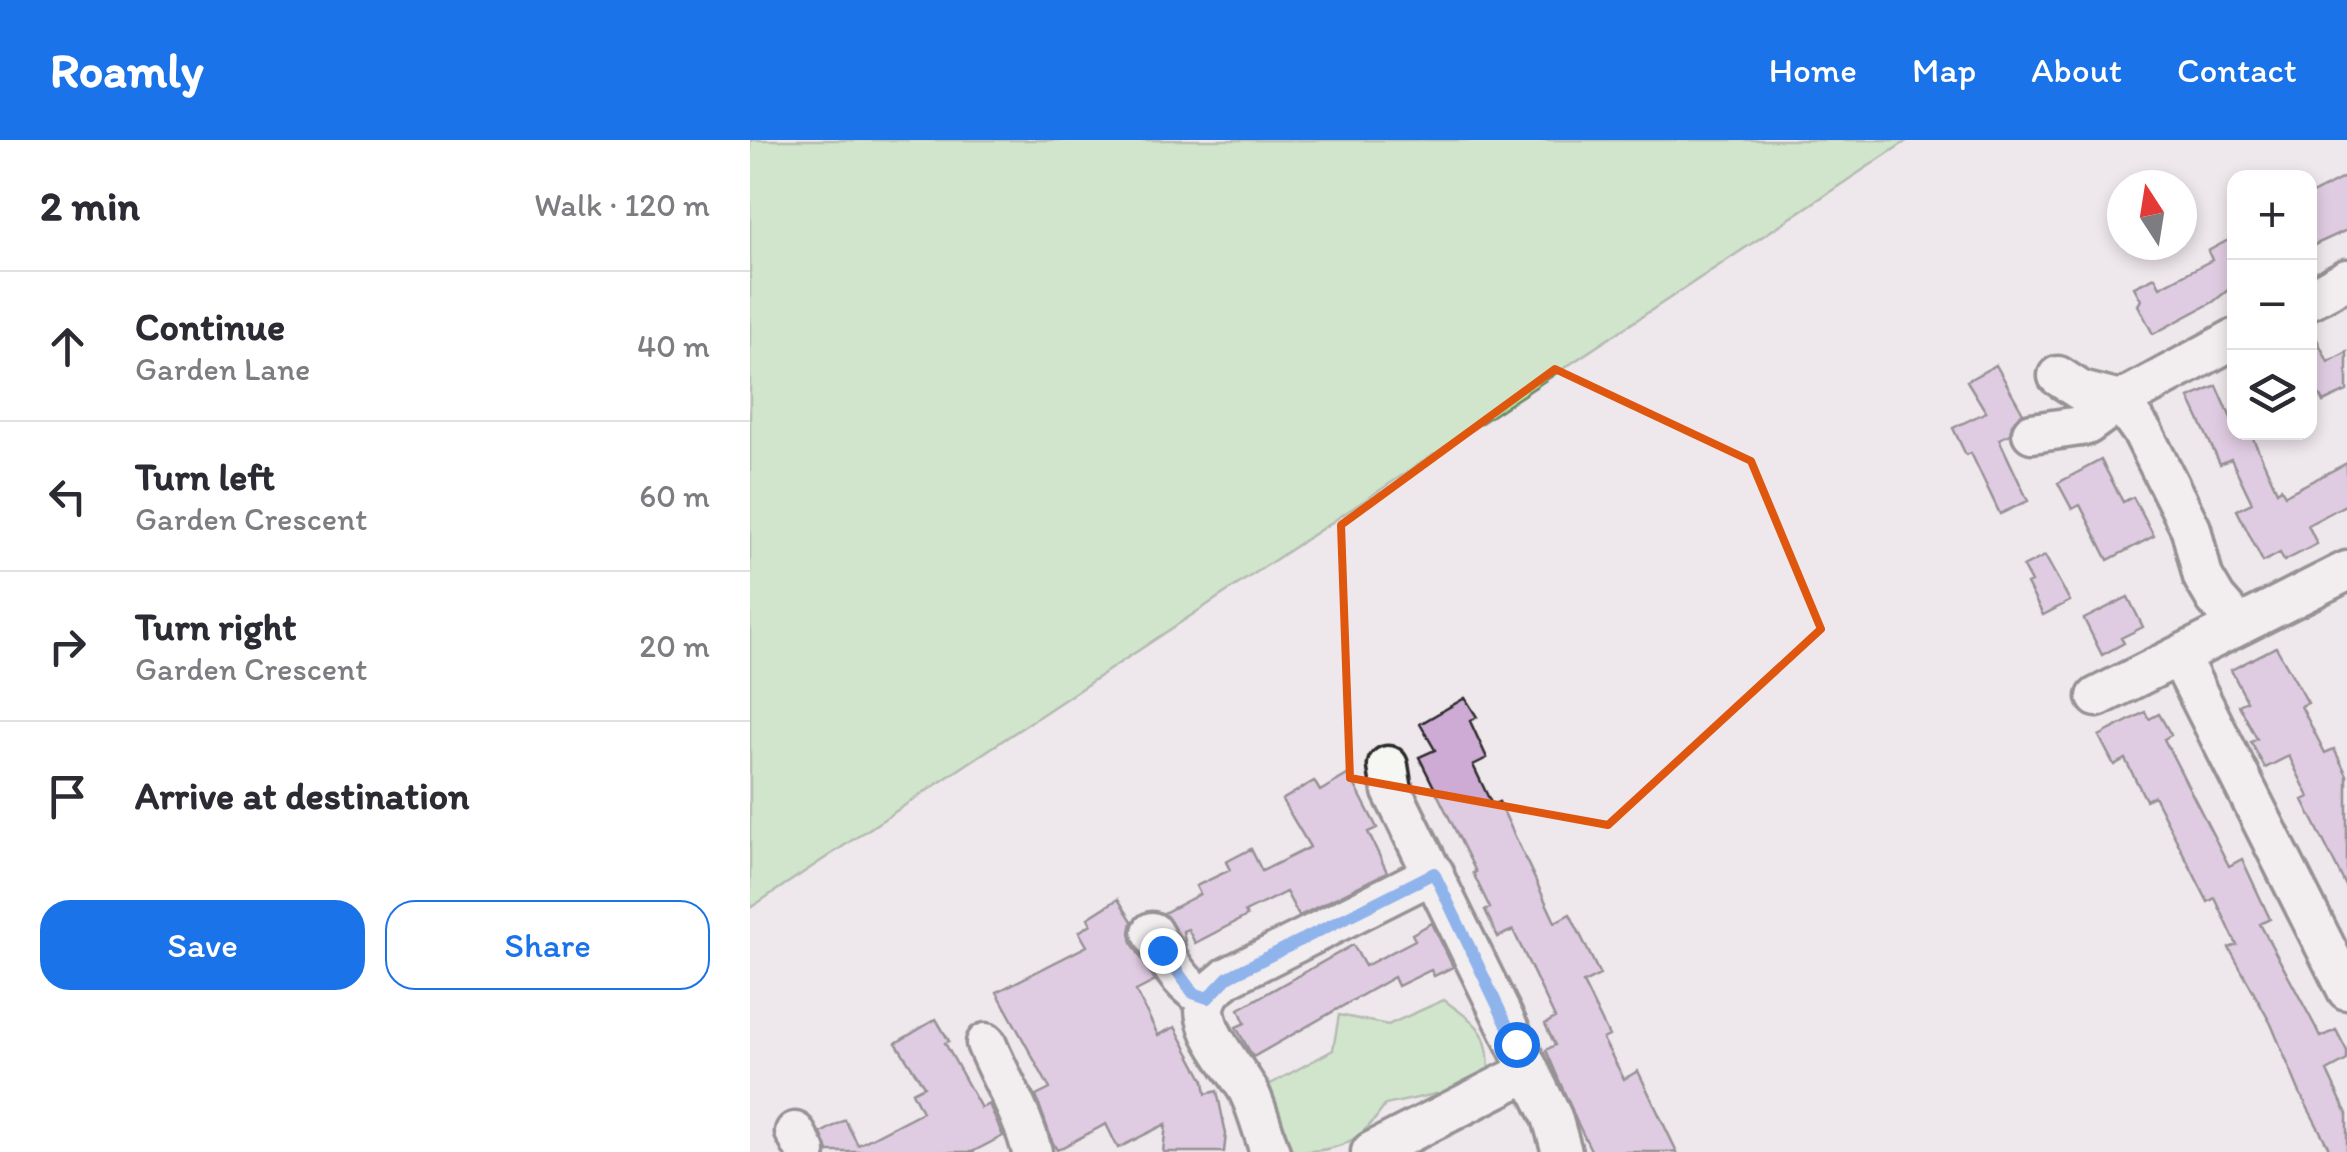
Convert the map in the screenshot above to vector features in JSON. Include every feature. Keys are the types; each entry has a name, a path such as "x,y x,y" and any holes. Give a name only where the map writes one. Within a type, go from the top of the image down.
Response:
{"street":[{"path":"2317,295 2347,279"},
{"path":"2032,433 2088,426 2120,401 2227,343"},
{"path":"2058,376 2080,391 2120,401 2142,433 2191,529 2204,577 2216,599 2239,626"},
{"path":"2096,697 2347,571"},
{"path":"2179,656 2347,990"},
{"path":"1388,766 1392,791 1552,1118 1562,1152"},
{"path":"1270,1152 1248,1091 1220,1051 1208,1022 1208,998 1228,977 1434,873"},
{"path":"1152,932 1193,993 1208,998"},
{"path":"986,1044 1027,1128 1032,1152"},
{"path":"1371,1152 1530,1072"}],"highlighted area":[{"path":"1555,369 1751,461 1821,629 1608,825 1350,778 1341,525"}],"green space":[{"path":"750,140 1908,140 750,908"},
{"path":"1444,1000 1479,1029 1487,1047 1489,1074 1458,1089 1385,1105 1367,1128 1346,1143 1323,1150 1293,1152 1267,1086 1333,1050 1339,1015 1388,1025"}],"building":[{"path":"2347,176 2347,230 2317,244 2317,191"},
{"path":"2227,241 2227,291 2153,334 2138,305 2141,300 2134,287 2155,277 2160,287 2212,260 2208,251"},
{"path":"2317,339 2328,362 2347,352 2347,391 2323,402 2317,390"},
{"path":"1996,365 2023,413 2012,424 2010,434 1999,439 2028,501 2000,514 1971,453 1966,455 1953,428 1986,412 1967,381"},
{"path":"2217,386 2227,409 2227,440 2254,440 2277,491 2281,488 2285,495 2347,463 2347,504 2308,525 2317,544 2284,561 2280,553 2263,562 2237,510 2252,503 2231,459 2220,464 2189,398"},
{"path":"2101,460 2123,502 2133,497 2154,536 2108,560 2080,505 2072,509 2058,483"},
{"path":"2045,556 2070,601 2043,615 2023,567"},
{"path":"2128,597 2143,627 2121,638 2124,643 2102,655 2084,619"},
{"path":"2276,647 2308,703 2301,706 2325,753 2334,749 2347,775 2347,888 2303,800 2309,797 2289,756 2265,768 2251,742 2257,739 2239,705 2247,701 2231,670"},
{"path":"1465,698 1477,717 1470,721 1487,758 1473,765 1492,805 1499,802 1555,922 1570,914 1600,975 1583,983 1609,1036 1603,1039 1624,1079 1638,1071 1677,1152 1592,1152 1576,1120 1546,1050 1555,1045 1545,1024 1555,1018 1513,930 1498,937 1485,910 1490,908 1473,873 1476,872 1419,757 1435,750 1420,724"},
{"path":"2145,712 2149,719 2159,714 2171,735 2164,739 2229,866 2242,859 2270,919 2260,924 2321,1037 2336,1030 2347,1051 2347,1060 2327,1071 2347,1114 2347,1152 2331,1152 2300,1093 2271,1024 2229,948 2237,945 2215,898 2208,902 2154,796 2146,800 2125,759 2114,765 2099,736"},
{"path":"1349,774 1377,828 1368,832 1387,872 1299,916 1286,892 1195,943 1188,929 1183,931 1186,946 1164,913 1200,894 1196,886 1230,870 1226,862 1251,849 1262,871 1310,847 1282,800 1314,781 1320,791"},
{"path":"1118,899 1132,921 1132,943 1155,981 1136,991 1158,1035 1175,1027 1204,1081 1206,1094 1217,1091 1226,1134 1224,1152 1163,1152 1166,1124 1118,1148 1106,1124 1057,1150 1052,1141 1036,1096 1050,1089 997,992 1087,946 1079,932 1091,924 1088,918"},
{"path":"1432,923 1453,967 1434,976 1431,970 1398,986 1394,977 1253,1057 1236,1027 1245,1023 1239,1009 1353,945 1365,966 1415,940 1412,934"},
{"path":"936,1019 981,1108 989,1104 1003,1136 972,1152 828,1152 821,1133 845,1120 858,1145 922,1112 912,1092 924,1086 896,1043"}],"route":[{"path":"1162,950 1193,993 1208,998 1228,977 1434,873 1516,1044"}]}
